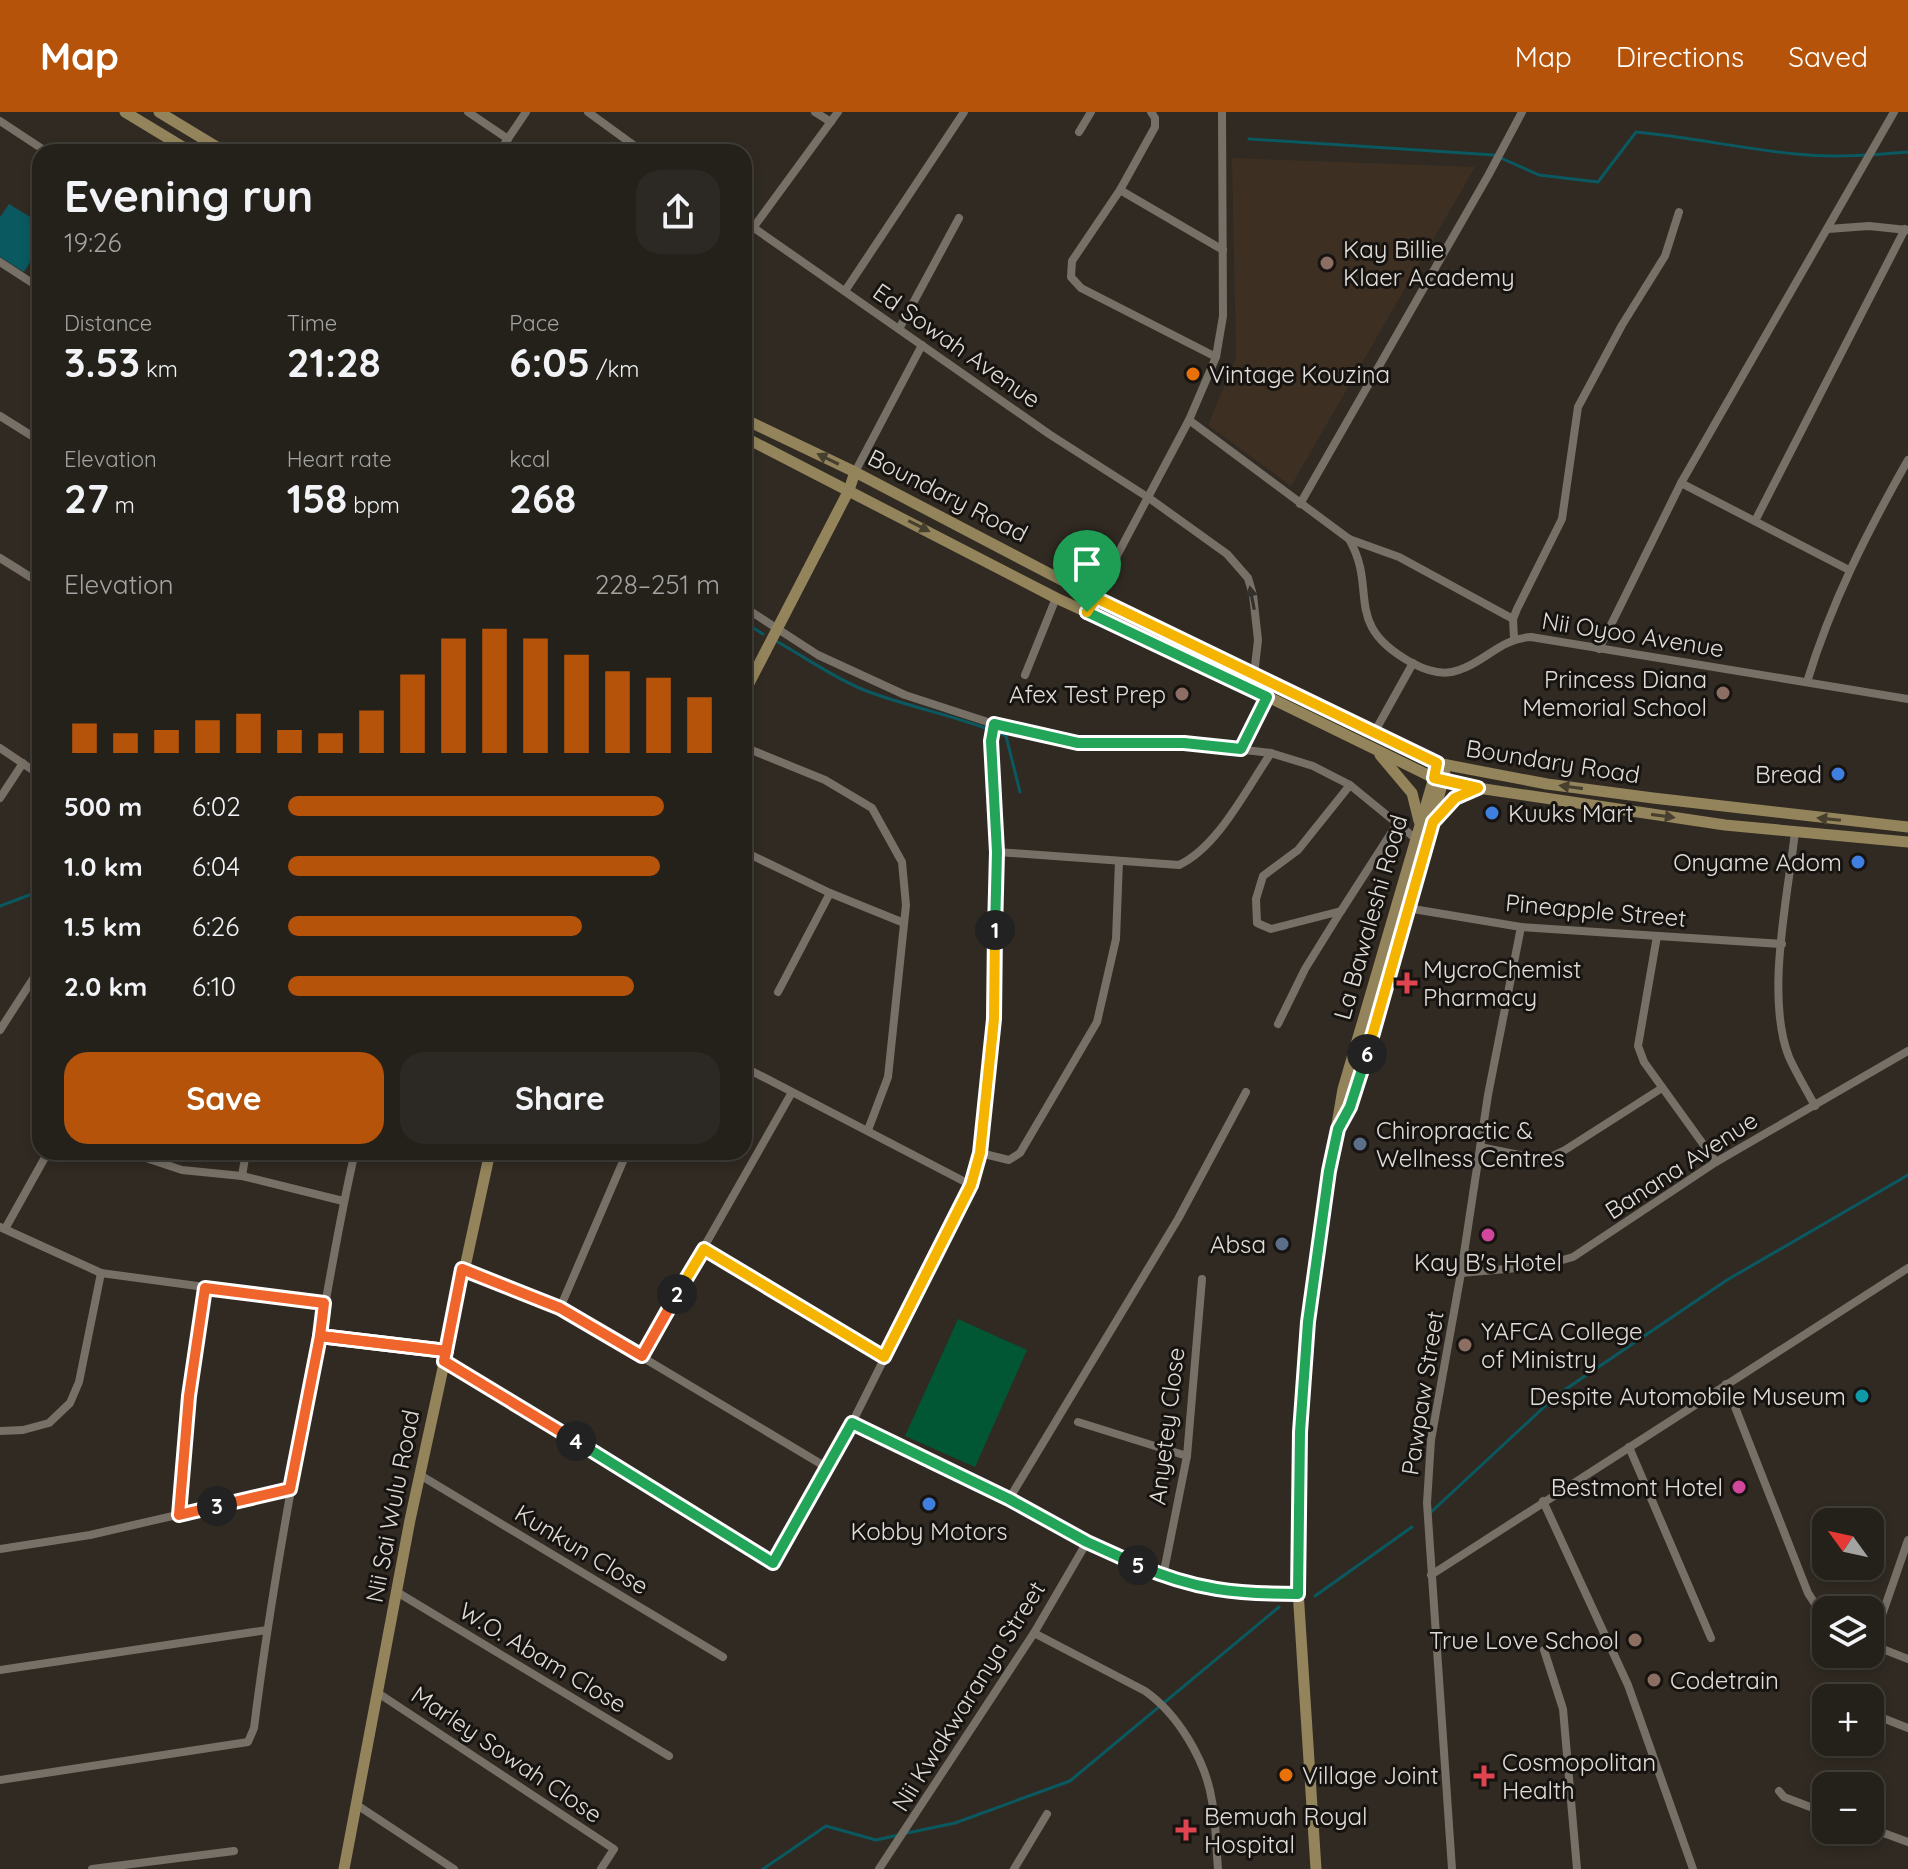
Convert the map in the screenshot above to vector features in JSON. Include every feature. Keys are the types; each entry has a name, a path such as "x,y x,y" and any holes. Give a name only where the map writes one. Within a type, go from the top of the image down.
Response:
{"main road":[{"path":"125,112 178,144"},
{"path":"159,112 212,144"},
{"name":"Boundary Road","path":"752,423 855,472 1096,598 1442,765 1667,800 1908,825"},
{"name":"Boundary Road","path":"752,441 1056,598 1438,780 1725,825 1907,842"},
{"path":"752,678 849,490 855,472"},
{"path":"1374,749 1412,793 1420,823"},
{"name":"La Bawaleshi Road","path":"1316,1869 1298,1594 1300,1432 1308,1322 1343,1089 1420,823 1442,765"},
{"name":"La Bawaleshi Road","path":"1338,1129 1350,1107 1365,1061 1433,822 1438,780"},
{"path":"1433,822 1455,798 1478,788"},
{"path":"1907,842 1908,825"},
{"name":"Nii Sai Wulu Road","path":"344,1869 420,1475 462,1269 488,1160"}],"street":[{"path":"468,112 508,139"},
{"path":"505,144 526,112"},
{"path":"588,112 632,144"},
{"path":"815,112 831,122"},
{"path":"753,228 838,112"},
{"path":"845,291 964,112"},
{"path":"1079,132 1091,112"},
{"path":"1151,112 1155,127 1120,190 1072,261 1071,277 1081,288 1216,357"},
{"path":"1087,612 1189,420 1216,357 1223,316 1222,112"},
{"path":"1300,504 1522,112"},
{"path":"1599,649 1681,483 1894,112"},
{"path":"0,121 35,144"},
{"path":"1120,190 1223,250"},
{"path":"1514,638 1513,619 1562,519 1578,407 1622,325 1665,256 1679,212"},
{"path":"899,329 959,218"},
{"path":"1755,521 1906,230 1869,226 1828,229"},
{"name":"Ed Sowah Avenue","path":"753,228 1227,554 1248,578 1253,595 1258,640 1254,675"},
{"path":"0,262 32,283"},
{"path":"855,472 922,345"},
{"path":"0,416 32,436"},
{"path":"1189,420 1349,539 1399,557 1513,619"},
{"path":"1807,682 1822,630 1849,570 1908,460"},
{"path":"1681,483 1849,570"},
{"name":"Nii Oyoo Avenue","path":"1349,539 1357,557 1365,611 1372,630 1389,648 1433,672 1457,671 1514,638 1531,637 1908,699"},
{"path":"0,558 32,578"},
{"path":"1025,675 1056,598"},
{"path":"752,612 818,655 905,695 994,726 1078,743 1184,743 1241,749 1271,753 1313,766 1350,785 1416,839"},
{"path":"1374,733 1413,663"},
{"path":"1241,749 1267,697"},
{"path":"320,1336 445,1356 773,1563 852,1423 971,1185 980,1153 994,1019 997,852 991,741 994,726"},
{"path":"0,748 32,769"},
{"path":"752,750 825,780 872,808 902,862 906,905 888,1077 868,1130"},
{"path":"997,852 1179,865 1202,850 1271,753"},
{"path":"0,798 23,763"},
{"path":"1341,911 1271,929 1257,923 1256,899 1263,876 1298,850 1350,785"},
{"path":"1278,1024 1305,969 1397,824"},
{"path":"1795,832 1779,1001 1789,1055 1815,1106"},
{"path":"752,855 830,893 904,923"},
{"path":"980,1153 1009,1160 1020,1153 1092,1034 1116,939 1119,861"},
{"path":"778,992 830,893"},
{"name":"Pineapple Street","path":"1407,908 1521,927 1782,944"},
{"name":"Pawpaw Street","path":"1452,1869 1427,1503 1431,1440 1521,927"},
{"path":"1657,936 1638,1046 1644,1062 1716,1162"},
{"path":"0,1030 32,980"},
{"name":"Banana Avenue","path":"1461,1273 1541,1266 1573,1257 1716,1162 1908,1051"},
{"path":"752,1072 971,1185"},
{"path":"1480,1147 1544,1160 1565,1150 1662,1088"},
{"path":"1009,1499 1178,1219 1246,1092"},
{"path":"642,1356 791,1094"},
{"path":"43,1160 2,1228 101,1273 324,1303"},
{"path":"152,1160 182,1170 242,1176 343,1201"},
{"path":"242,1176 245,1160"},
{"path":"0,1780 248,1742 254,1728 290,1489 353,1160"},
{"path":"560,1308 624,1160"},
{"path":"704,1249 884,1357"},
{"path":"1431,1575 1908,1268"},
{"path":"462,1269 560,1308 826,1467"},
{"path":"0,1431 23,1430 49,1423 70,1403 79,1382 101,1273"},
{"name":"Anyetey Close","path":"1163,1576 1187,1456 1202,1279"},
{"path":"179,1515 189,1396 205,1288"},
{"path":"1726,1384 1812,1599"},
{"path":"1078,1422 1187,1456"},
{"path":"852,1423 1009,1499 1087,1542 1163,1576 1209,1589 1252,1594 1298,1594"},
{"path":"1629,1447 1711,1638"},
{"name":"Kunkun Close","path":"420,1475 723,1657"},
{"path":"0,1549 90,1535 290,1489"},
{"path":"1543,1501 1628,1685 1693,1869"},
{"path":"1884,1607 1908,1540"},
{"name":"Nii Kwakwaranya Street","path":"879,1869 1034,1633 1087,1542"},
{"name":"W.O. Abam Close","path":"397,1592 669,1756"},
{"path":"0,1670 267,1630"},
{"path":"1034,1633 1145,1691 1168,1712 1199,1761 1212,1798 1218,1869"},
{"path":"1884,1649 1908,1659"},
{"path":"1544,1650 1563,1709 1577,1869"},
{"name":"Marley Sowah Close","path":"378,1693 614,1849 601,1869"},
{"path":"1884,1719 1908,1728"},
{"path":"1779,1791 1784,1797 1812,1808"},
{"path":"357,1805 454,1869"},
{"path":"1014,1869 1047,1814"},
{"path":"1884,1833 1908,1842"},
{"path":"92,1869 234,1851"}],"shaded area":[{"name":"Kay Billie Klaer Academy","path":"1232,158 1475,167 1291,486 1208,425 1236,358"}],"green space":[{"path":"958,1319 1027,1350 975,1467 905,1436"}],"water":[{"path":"9,204 32,218 32,259 24,272 0,257 0,217"}],"waterway":[{"path":"1249,139 1494,155 1539,175 1598,182 1636,132 1810,155 1908,152"},
{"path":"752,627 763,634"},
{"path":"776,641 864,690 1006,736 1020,792"},
{"path":"0,906 32,894"},
{"path":"1429,1514 1557,1395 1727,1280 1908,1175"},
{"path":"1315,1596 1412,1527"},
{"path":"907,1833 955,1823 1070,1781 1279,1607"},
{"path":"763,1869 826,1826 876,1840 899,1835"}],"place":[{"name":"Kay Billie Klaer Academy","path":"1327,263"},
{"name":"Vintage Kouzina","path":"1193,374"},
{"name":"Princess Diana Memorial School","path":"1723,693"},
{"name":"Afex Test Prep","path":"1182,694"},
{"name":"Bread","path":"1838,774"},
{"name":"Kuuks Mart","path":"1492,813"},
{"name":"Onyame Adom","path":"1858,862"},
{"name":"MycroChemist Pharmacy","path":"1407,983"},
{"name":"Chiropractic & Wellness Centres","path":"1360,1144"},
{"name":"Kay B's Hotel","path":"1488,1235"},
{"name":"Absa","path":"1282,1244"},
{"name":"YAFCA College of Ministry","path":"1465,1345"},
{"name":"Despite Automobile Museum","path":"1862,1396"},
{"name":"Bestmont Hotel","path":"1739,1487"},
{"name":"Kobby Motors","path":"929,1504"},
{"name":"True Love School","path":"1635,1640"},
{"name":"Codetrain","path":"1654,1680"},
{"name":"Village Joint","path":"1286,1775"},
{"name":"Cosmopolitan Health","path":"1484,1776"},
{"name":"Bemuah Royal Hospital","path":"1186,1830"}],"route":[{"path":"1087,612 1096,598 1437,763 1434,778 1478,788 1455,798 1433,822 1365,1061 1350,1107 1338,1129 1329,1171 1308,1322 1300,1432 1298,1594 1252,1594 1209,1589 1163,1576 1087,1542 1009,1499 852,1423 773,1563 444,1361 446,1351 383,1343 320,1336 324,1303 205,1288 189,1396 179,1515 290,1489 320,1336 446,1351 462,1269 560,1308 642,1356 704,1249 884,1357 971,1185 980,1153 994,1019 997,852 991,741 994,724 1078,743 1184,743 1241,749 1267,697 1087,612"}]}
